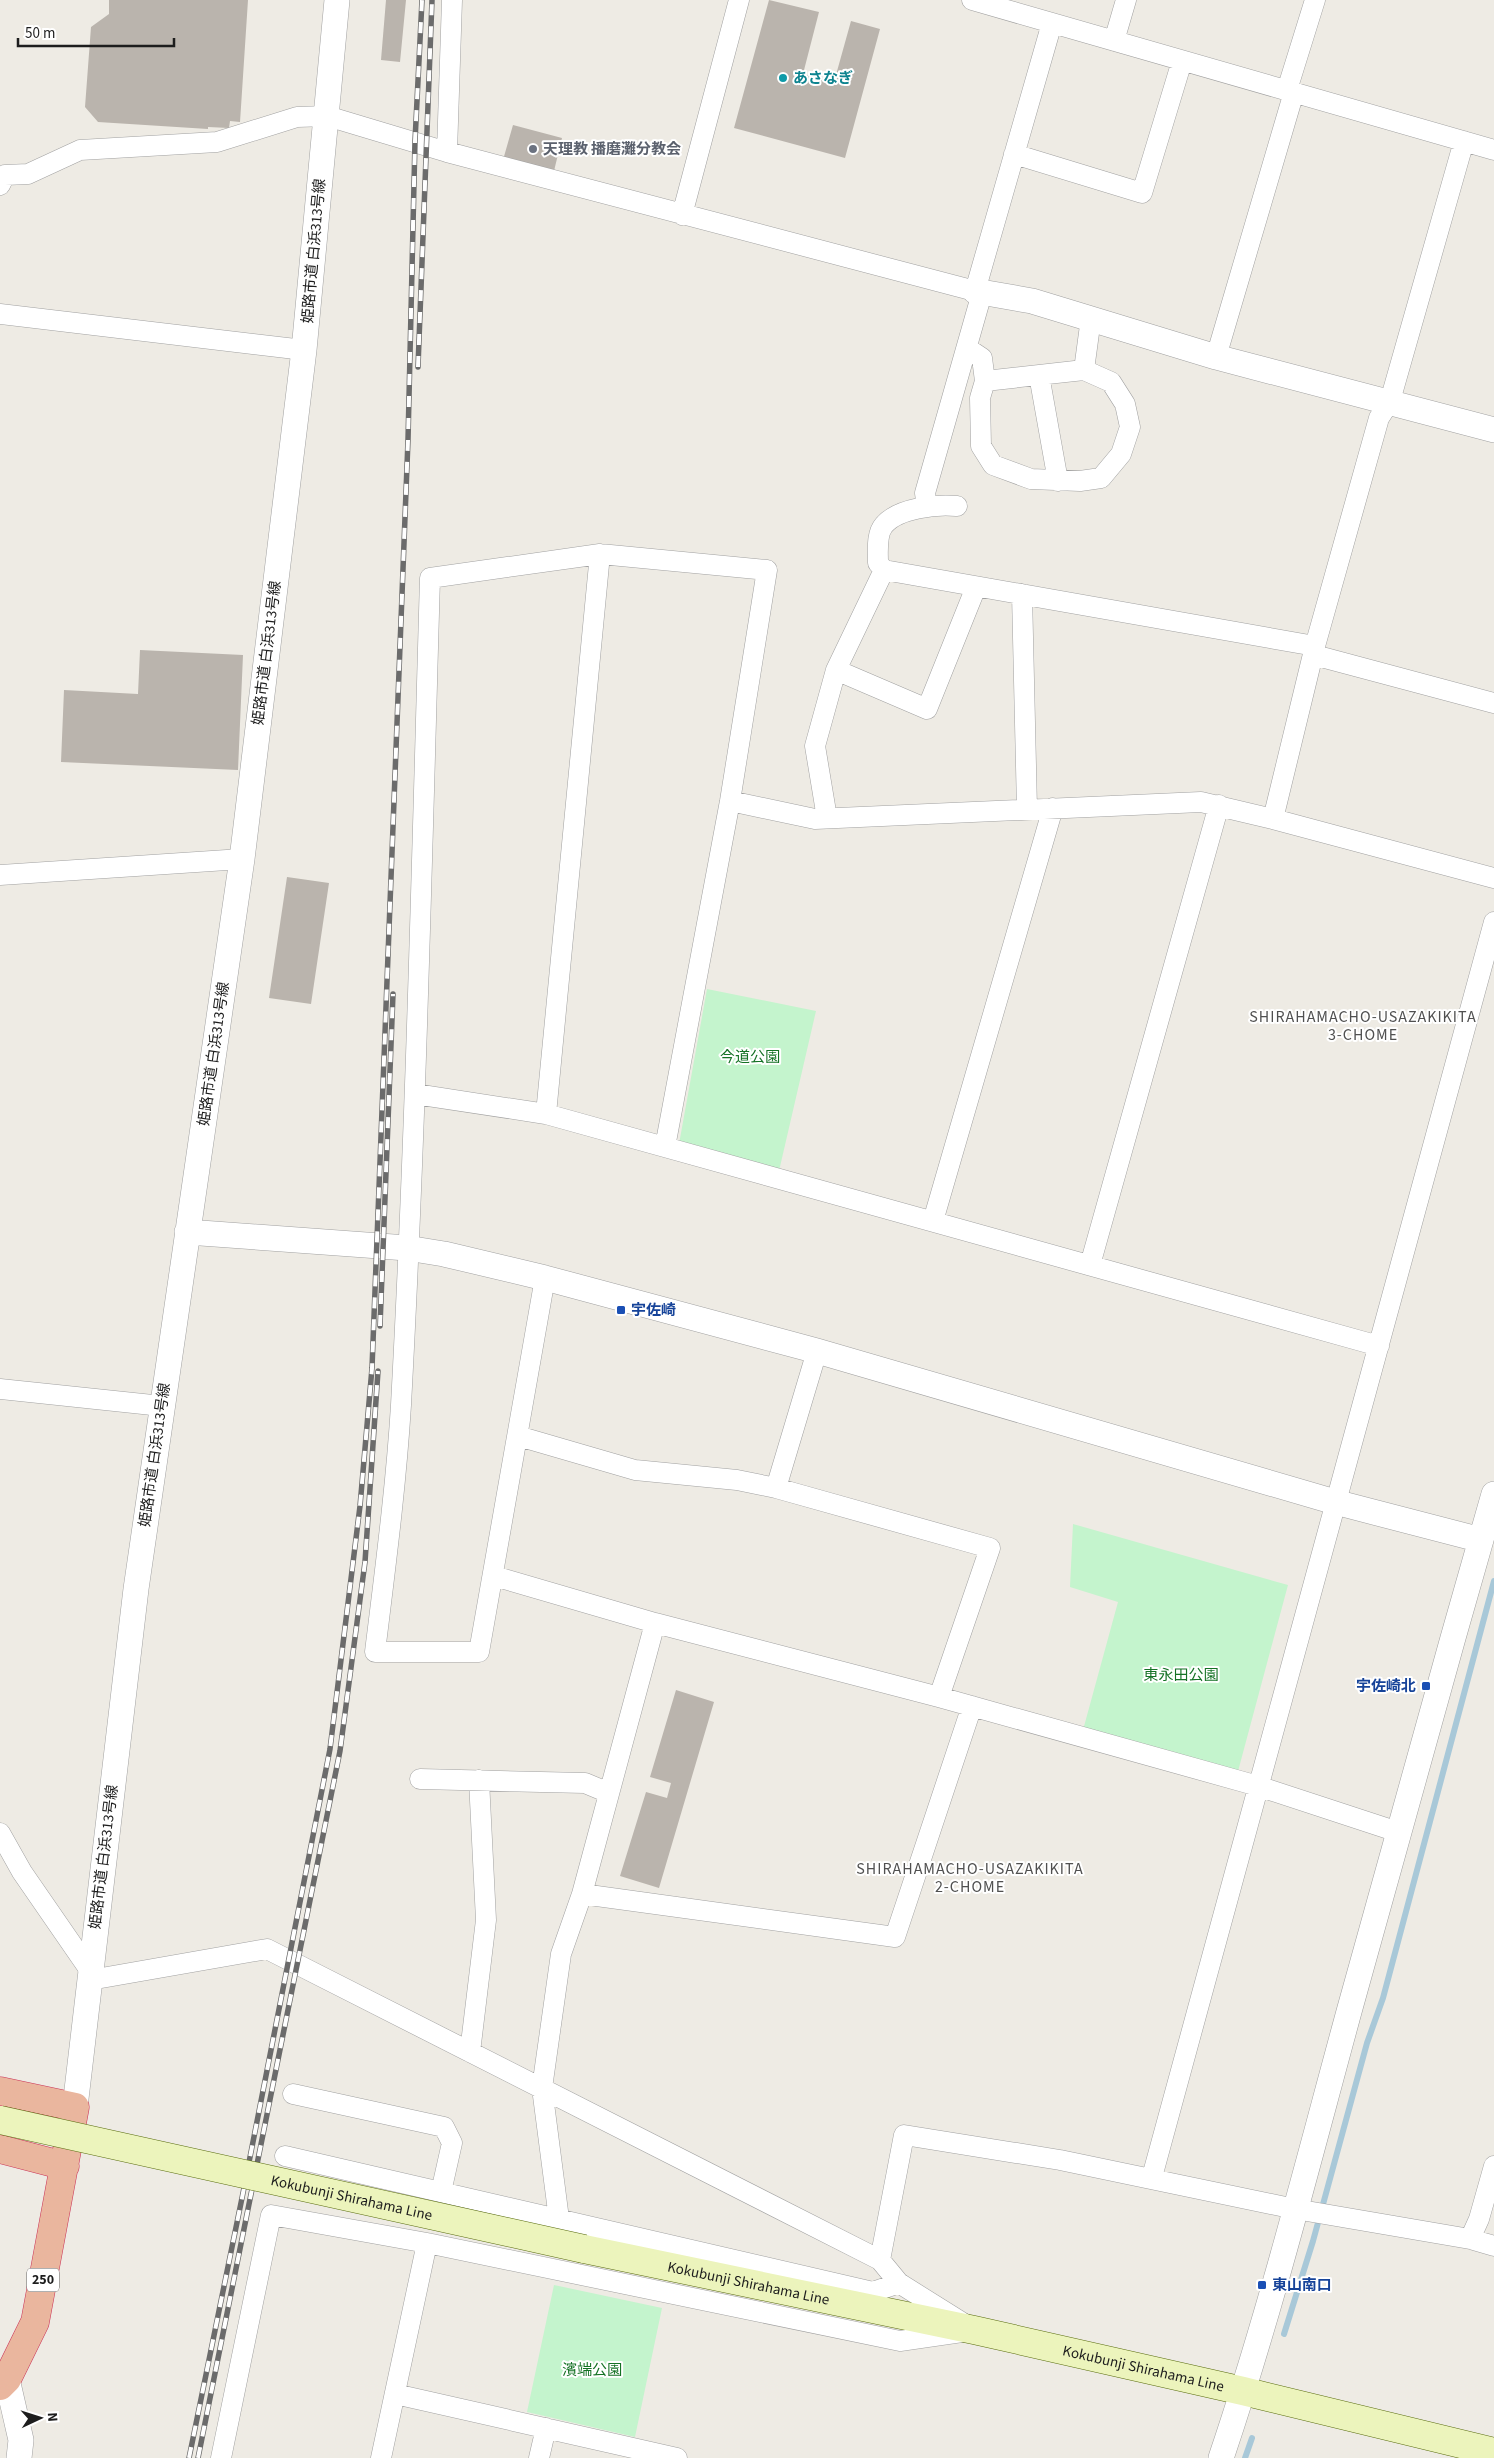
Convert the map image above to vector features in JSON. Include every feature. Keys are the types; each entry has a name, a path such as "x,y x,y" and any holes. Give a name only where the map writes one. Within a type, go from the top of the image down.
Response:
{"highway":[{"path":"0,2091 75,2107"},
{"name":"250","path":"4,2383 35,2322 75,2107"},
{"path":"0,2150 65,2166"}],"main road":[{"name":"Kokubunji Shirahama Line","path":"0,2120 584,2249 974,2330 1244,2391 1494,2452"}],"street":[{"name":"姫路市道 白浜313号線","path":"75,2107 134,1598 242,859 304,350 337,0"},
{"path":"448,152 452,0"},
{"path":"682,215 739,0"},
{"path":"972,0 1494,150"},
{"path":"1114,41 1126,0"},
{"path":"1216,357 1315,0"},
{"path":"927,507 925,493 967,348 979,292 1014,154 1052,23"},
{"path":"1014,154 1142,193 1182,60"},
{"path":"0,185 5,175 28,174 80,150 217,142 297,118 327,116 448,152 682,215 979,292 1032,301 1216,357 1390,401 1494,430"},
{"path":"1273,818 1315,651 1379,418 1390,401 1464,141"},
{"path":"0,314 304,350"},
{"path":"1084,370 1091,318"},
{"path":"967,348 982,358 985,381 980,398 981,446 993,465 1031,479 1058,481 1101,478 1121,454 1130,427 1125,404 1111,382 1084,370 985,381"},
{"path":"1039,375 1058,481"},
{"path":"957,506 927,507 897,515 883,526 878,541 878,563 884,570 1022,594 1315,651 1494,703"},
{"path":"546,1114 600,554"},
{"path":"545,1278 480,1652 375,1652 392,1506 400,1406 415,1094 430,578 600,554 767,570 730,801 665,1147"},
{"path":"827,818 815,746 836,670 884,570"},
{"path":"836,670 927,709 976,587"},
{"path":"1022,594 1028,809"},
{"path":"730,801 815,819 1201,802 1219,804 1273,818 1494,878"},
{"path":"1090,1265 1219,804"},
{"path":"933,1221 1052,808"},
{"path":"0,875 242,859"},
{"path":"1152,2177 1494,922"},
{"path":"415,1094 546,1114 1379,1346"},
{"path":"187,1232 407,1248 444,1254 545,1278 817,1352 1335,1502 1487,1542"},
{"path":"776,1488 817,1352"},
{"path":"0,1389 162,1406"},
{"path":"518,1436 635,1470 737,1480 776,1488 990,1548 939,1697"},
{"path":"1221,2458 1244,2391 1398,1832 1487,1542 1494,1494"},
{"path":"494,1576 655,1623 939,1697 1258,1786 1398,1832"},
{"path":"559,2219 542,2088 561,1954 582,1894 655,1623"},
{"path":"582,1894 895,1938 972,1706"},
{"path":"420,1779 584,1782 609,1793"},
{"path":"470,2052 486,1920 479,1780"},
{"path":"0,1833 22,1872 90,1976 267,1949 880,2260 899,2284 974,2330"},
{"path":"293,2094 444,2127 452,2144 441,2192"},
{"path":"880,2260 904,2135 1028,2154 1152,2177 1295,2209 1470,2239 1494,2246"},
{"path":"285,2156 873,2292 899,2284"},
{"path":"1470,2239 1479,2219 1494,2166"},
{"path":"221,2458 271,2215 427,2242 900,2341 974,2330"},
{"path":"381,2458 427,2242"},
{"path":"4,2383 21,2440 19,2458"},
{"path":"395,2394 677,2458"},
{"path":"539,2458 546,2428"}],"green space":[{"name":"今道公園","path":"707,989 816,1011 779,1171 679,1144"},
{"name":"東永田公園","path":"1073,1524 1288,1585 1237,1775 1083,1730 1118,1602 1070,1587"},
{"name":"濱端公園","path":"554,2285 662,2308 635,2437 527,2412"}],"building":[{"path":"109,0 248,0 240,122 230,121 229,128 208,127 208,129 98,122 85,107 91,27 109,14"},
{"path":"386,0 406,0 400,62 381,60"},
{"name":"あさなぎ","path":"769,0 819,12 803,74 834,82 851,21 880,29 845,158 734,128"},
{"name":"天理教 播磨灘分教会","path":"513,125 562,138 554,171 503,160"},
{"path":"140,650 243,655 238,770 61,762 64,690 138,694"},
{"path":"287,877 329,883 311,1004 269,998"},
{"path":"676,1690 714,1702 659,1888 620,1876 646,1792 667,1798 671,1783 650,1777"}],"waterway":[{"path":"1284,2334 1313,2241 1367,2043 1383,1998 1494,1581"},
{"path":"1245,2458 1252,2438"}],"railway":[{"path":"189,2458 330,1749 360,1506 372,1368 408,440 415,141 422,0"},
{"path":"418,367 432,0"},
{"path":"380,1326 393,994"},
{"path":"198,2458 340,1751 365,1562 378,1371"}],"place":[{"name":"あさなぎ","path":"783,78"},
{"name":"天理教 播磨灘分教会","path":"533,149"},
{"name":"宇佐崎","path":"621,1310"},
{"name":"宇佐崎北","path":"1426,1686"},
{"name":"東山南口","path":"1262,2285"}],"district":[{"name":"SHIRAHAMACHO-USAZAKIKITA 3-CHOME","path":"1363,1026"},
{"name":"SHIRAHAMACHO-USAZAKIKITA 2-CHOME","path":"970,1878"}]}
